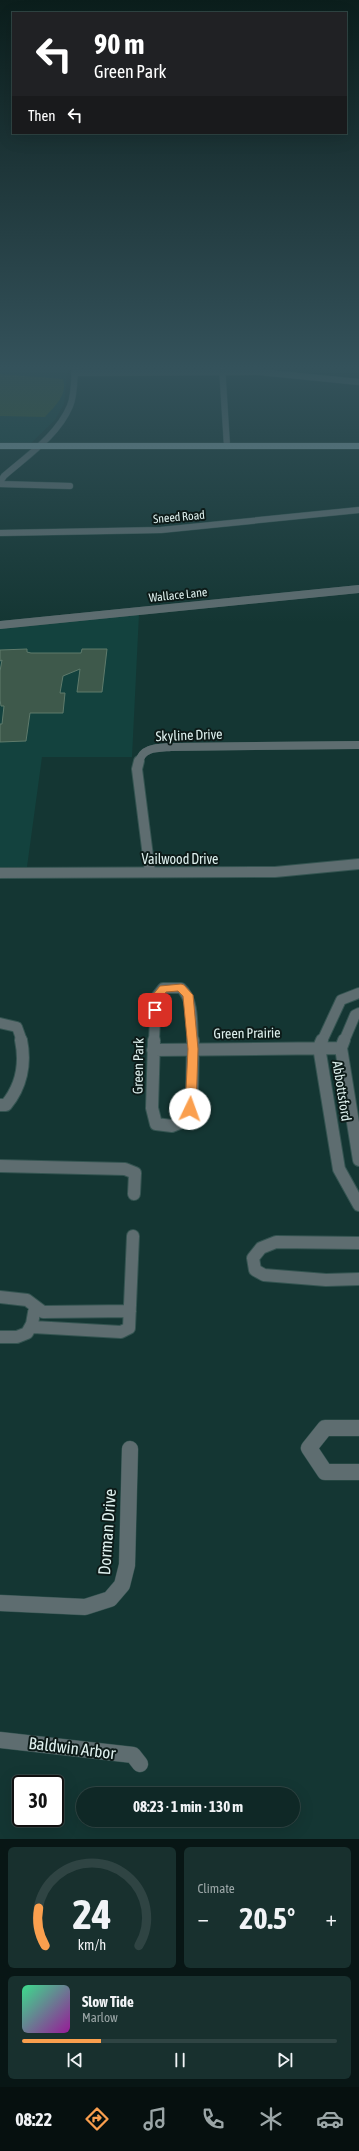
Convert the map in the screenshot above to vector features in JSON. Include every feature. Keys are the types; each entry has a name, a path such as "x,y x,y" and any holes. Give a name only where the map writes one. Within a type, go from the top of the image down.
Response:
{"street":[{"path":"31,452 4,476 0,483 70,486"},
{"name":"Sneed Road","path":"0,533 161,530 359,510"},
{"name":"Wallace Lane","path":"0,625 359,589"},
{"name":"Skyline Drive","path":"150,872 147,838 136,769 140,757 150,749 170,747 359,745"},
{"name":"Vailwood Drive","path":"0,873 275,872 359,864"},
{"name":"Green Park","path":"163,988 181,988 188,995 193,1049 190,1109 187,1120 176,1126 166,1127 156,1124 152,1108 153,1050 156,997 163,988"},
{"name":"Abbottsford","path":"359,993 341,1000 319,1047 339,1170 359,1205"},
{"name":"Abbottsford","path":"359,1012 355,1015 342,1048 359,1160"},
{"path":"0,1023 18,1027 21,1036 23,1064 16,1093 6,1105 0,1105"},
{"name":"Green Prairie","path":"153,1050 186,1051 193,1049 342,1048"},
{"path":"0,1166 125,1169 135,1173 134,1194"},
{"path":"33,1328 121,1332 129,1328 133,1236"},
{"path":"359,1243 276,1242 261,1248 253,1258 255,1270 264,1275 326,1280 359,1279"},
{"path":"0,1297 27,1300 42,1312 130,1311"},
{"path":"0,1337 17,1338 29,1334 33,1328 35,1307"},
{"path":"359,1428 325,1428 309,1448 325,1472 359,1472"},
{"name":"Dorman Drive","path":"0,1603 85,1607 110,1599 122,1585 127,1566 130,1448"},
{"name":"Baldwin Arbor","path":"0,1740 133,1755 140,1764"}],"shaded area":[{"path":"139,614 132,757 42,757 27,867 0,868 0,629"}],"building":[{"path":"27,649 27,652 31,653 81,653 82,649 107,649 102,692 77,692 80,669 63,676 60,693 65,693 63,713 30,713 26,741 0,742 0,724 2,724 4,706 1,706 0,700 0,671 2,660 0,661 0,650"}],"route":[{"path":"155,1010 156,997 163,988 181,988 188,995 190,1003 193,1049 190,1109"}]}
